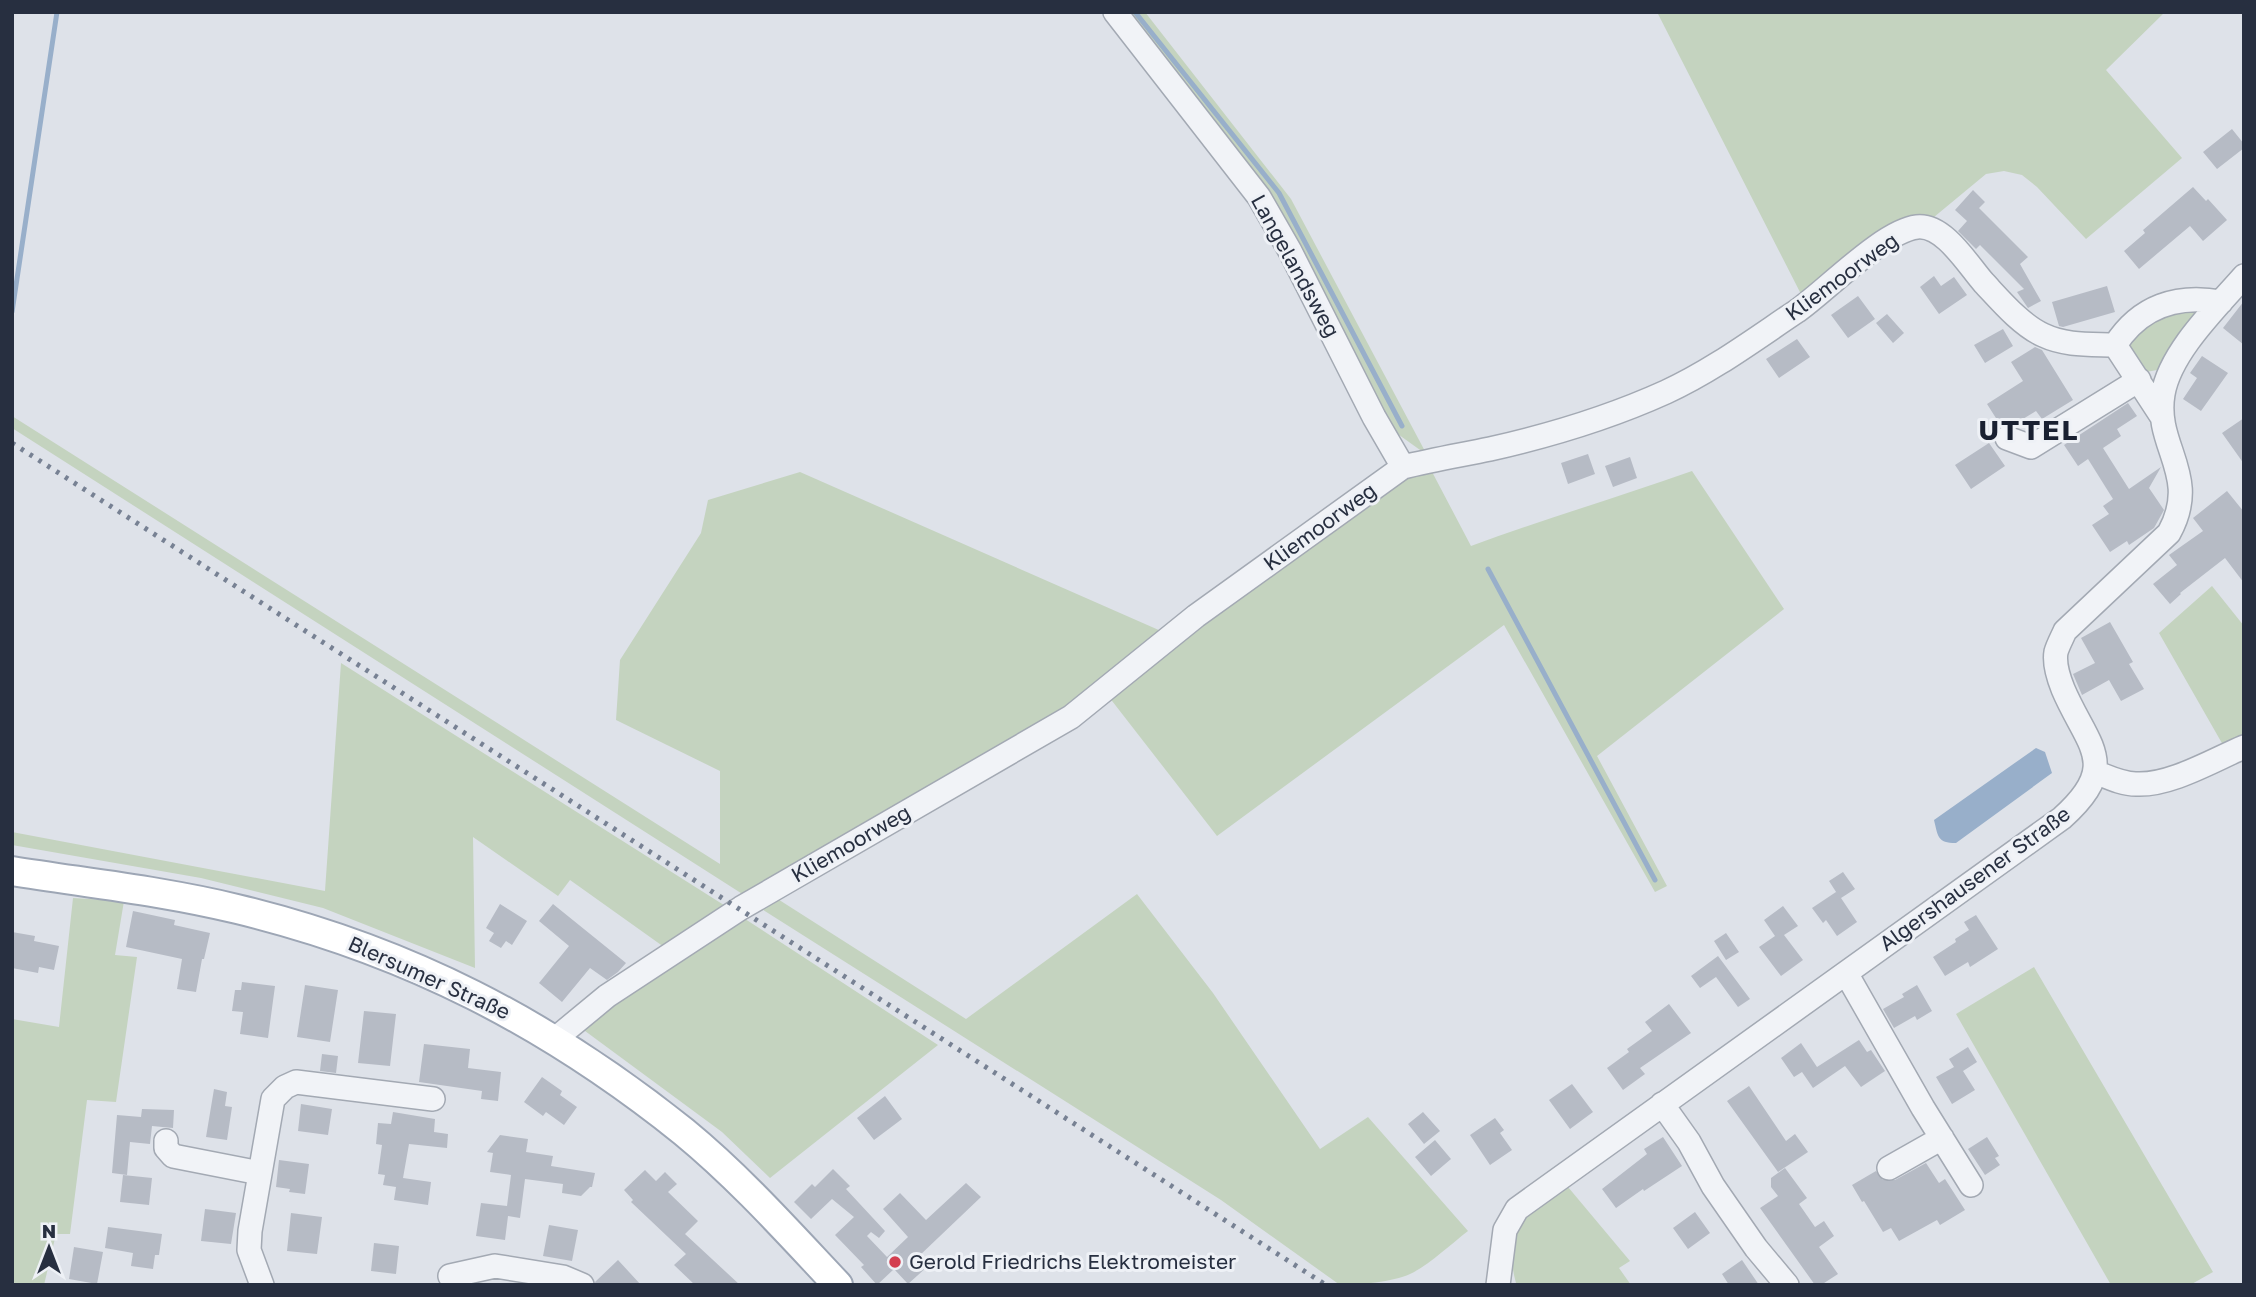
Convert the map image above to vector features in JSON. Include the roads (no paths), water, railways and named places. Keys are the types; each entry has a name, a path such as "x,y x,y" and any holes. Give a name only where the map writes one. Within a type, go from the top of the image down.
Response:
{"main road":[{"name":"Blersumer Straße","path":"12,871 187,898 238,909 330,935 465,989 555,1039 685,1133 751,1194 838,1285"}],"street":[{"name":"Langelandsweg","path":"1115,12 1259,197 1403,467"},
{"name":"Kliemoorweg","path":"555,1039 607,996 741,908 1071,717 1196,616 1403,467 1491,449 1549,433 1668,391 1718,363 1813,300 1882,244 1906,230 1929,228 1941,234 1984,283 2040,334 2061,342 2115,345"},
{"path":"2162,417 2163,393 2174,363 2189,340 2244,276"},
{"path":"2221,302 2202,298 2181,300 2150,311 2132,323 2115,345 2162,417 2181,480 2178,517 2169,533 2065,631 2056,653 2059,678 2070,705 2092,743 2096,760 2095,772 2120,782 2152,784 2244,747"},
{"path":"2007,438 2031,447 2139,380"},
{"name":"Algershausener Straße","path":"1498,1285 1505,1230 1517,1209 2062,818 2085,795 2095,772"},
{"path":"1846,973 1971,1185"},
{"path":"262,1285 249,1250 273,1099 285,1087 296,1082 433,1099"},
{"path":"1662,1104 1689,1142 1713,1186 1756,1248 1787,1285"},
{"path":"1889,1168 1942,1138"},
{"path":"166,1141 166,1148 173,1156 260,1173"},
{"path":"450,1276 495,1266 563,1277 582,1285"}],"water":[{"path":"2036,748 2045,752 2052,773 1956,843 1945,842 1939,838 1934,820"}],"waterway":[{"path":"12,312 57,12"},
{"path":"1135,12 1279,193 1402,426"},
{"path":"1488,569 1655,880"}],"railway":[{"path":"12,443 1326,1285"}],"place":[{"name":"Gerold Friedrichs Elektromeister","path":"895,1262"}],"district":[{"name":"UTTEL","path":"2029,430"}]}
